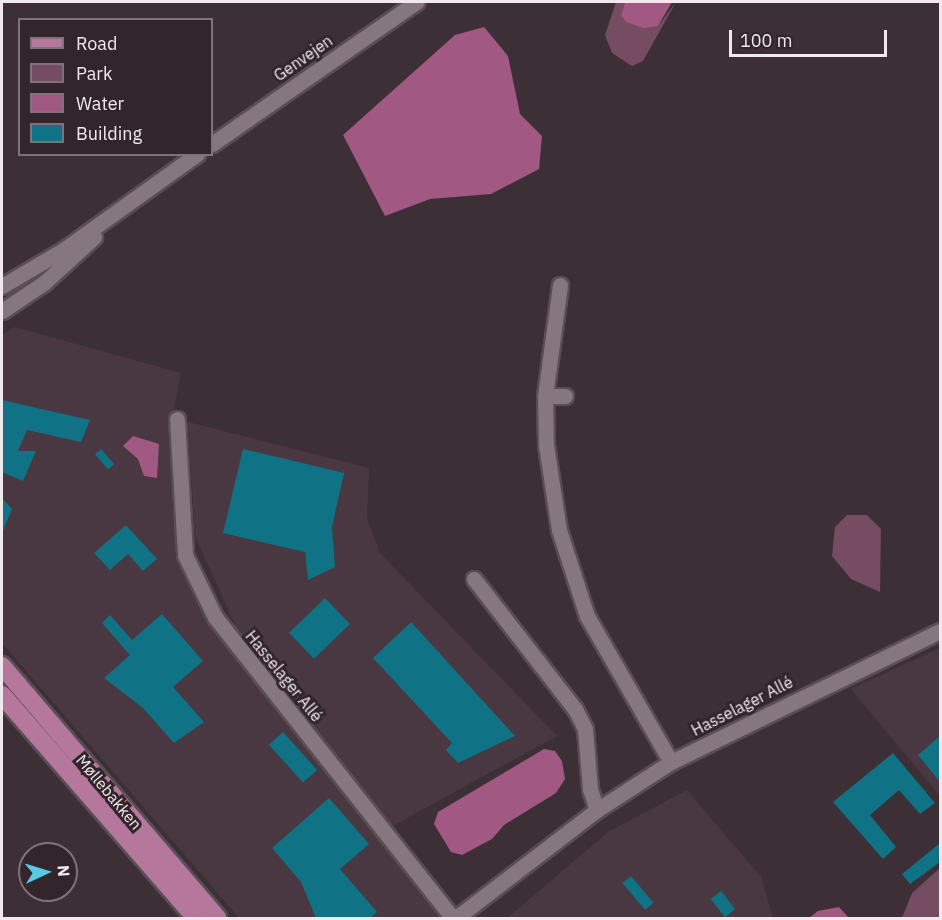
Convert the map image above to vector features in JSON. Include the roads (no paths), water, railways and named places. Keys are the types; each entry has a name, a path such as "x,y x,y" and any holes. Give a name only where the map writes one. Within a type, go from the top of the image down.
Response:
{"main road":[{"name":"Møllebakken","path":"2,666 216,918"},
{"name":"Møllebakken","path":"2,695 196,918"}],"street":[{"name":"Genvejen","path":"213,143 416,2"},
{"path":"2,294 194,156"},
{"path":"2,311 45,282 134,201"},
{"path":"2,286 63,250"},
{"path":"560,285 545,396 550,485 569,568 613,669 670,762"},
{"path":"545,396 565,396"},
{"name":"Hasselager Allé","path":"177,419 185,555 215,617 455,918 597,810 670,762 940,630"},
{"path":"474,579 575,709 585,729 590,789 597,810"}],"water":[{"path":"625,2 672,2 658,26 644,28 626,22 621,15"},
{"path":"484,27 508,56 520,114 542,136 539,169 491,194 430,199 385,216 343,135 455,35"},
{"path":"133,436 159,444 157,478 144,476 138,459 123,446"},
{"path":"544,749 555,751 562,761 565,779 556,793 504,825 492,839 462,855 451,852 434,824 438,812"},
{"path":"839,907 849,918 809,918 818,911"}]}
